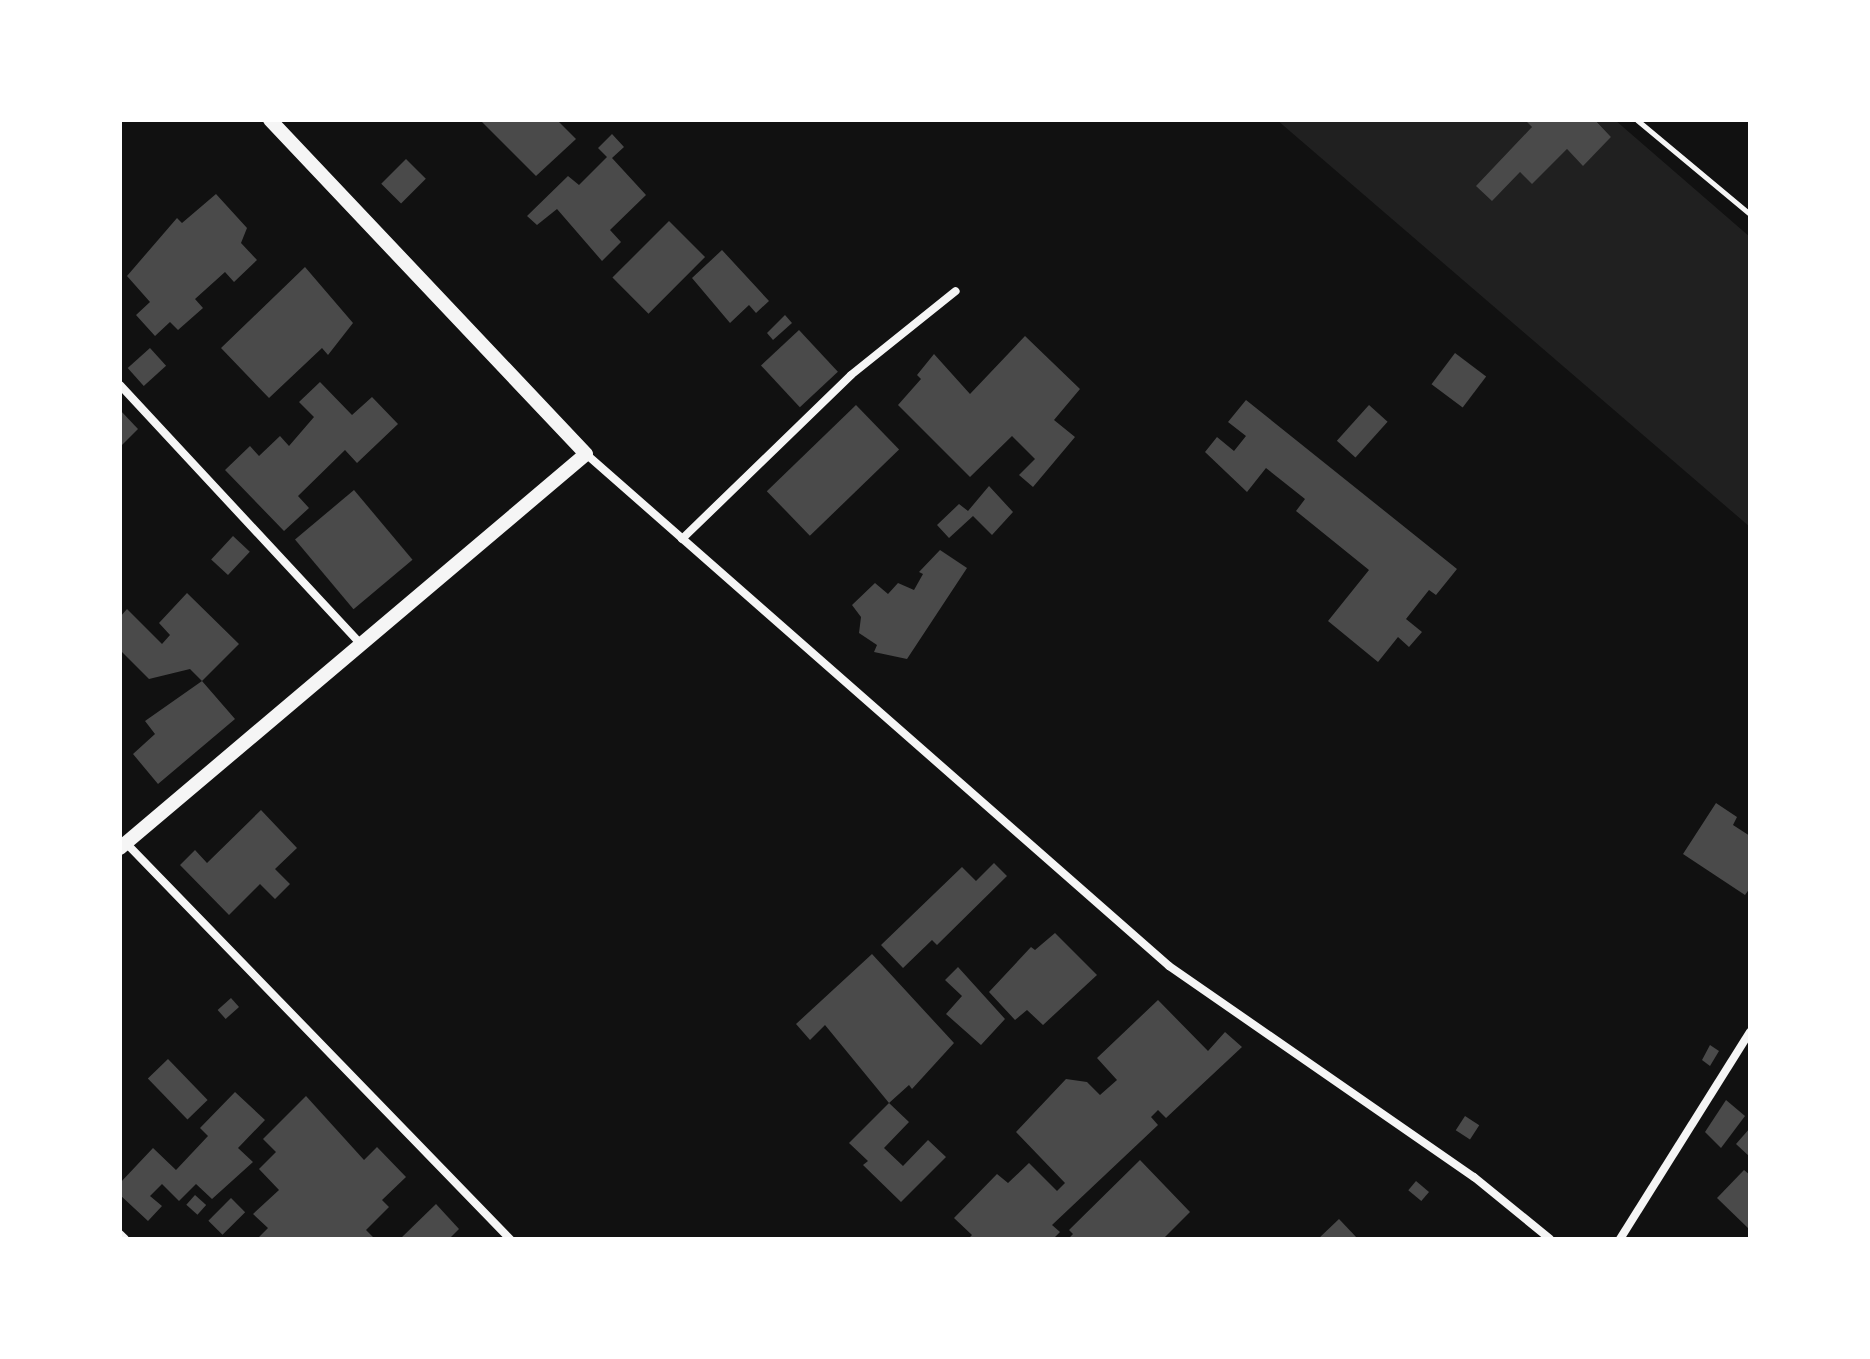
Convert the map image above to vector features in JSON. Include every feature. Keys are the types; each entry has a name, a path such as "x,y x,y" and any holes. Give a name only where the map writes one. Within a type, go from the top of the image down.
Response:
{"street":[{"path":"270,120 586,454 1169,966 1474,1177 1550,1239"},
{"path":"682,539 851,375 956,291"},
{"path":"120,385 361,644"},
{"path":"510,1239 123,845 586,454"},
{"path":"1620,1239 1750,1032"},
{"path":"120,1234 125,1239"}],"path":[{"path":"1637,120 1750,214"}],"shaded area":[{"path":"1277,120 1525,120 1532,127 1520,172 1532,183 1567,149 1583,165 1611,137 1596,121 1615,120 1750,237 1750,527"}],"building":[{"path":"480,120 557,120 576,139 536,176"},
{"path":"1525,120 1595,120 1611,137 1583,166 1567,149 1532,184 1520,172 1492,201 1476,186 1532,127"},
{"path":"612,134 624,147 612,158 646,195 610,230 621,242 602,261 557,209 537,225 527,216 568,176 579,185 607,157 598,148"},
{"path":"406,159 426,179 401,204 381,184"},
{"path":"216,194 247,228 241,243 257,260 234,282 225,272 195,299 203,308 178,330 170,322 155,336 136,315 150,302 127,276 177,218 182,223"},
{"path":"669,221 705,257 648,314 612,278"},
{"path":"722,250 769,301 756,313 749,305 730,323 692,278"},
{"path":"305,267 353,323 328,355 322,348 269,398 221,348"},
{"path":"785,315 792,323 773,340 767,333"},
{"path":"799,330 838,372 800,407 761,365"},
{"path":"1025,336 1080,389 1054,420 1075,437 1033,487 1019,475 1035,459 1012,436 970,477 898,405 921,379 917,375 934,354 970,394"},
{"path":"150,348 166,366 144,386 128,368"},
{"path":"1455,353 1486,376 1463,408 1432,384"},
{"path":"320,382 352,415 372,397 398,424 357,463 345,450 298,496 309,508 284,531 225,470 250,446 259,456 280,436 289,446 314,417 299,402"},
{"path":"1246,400 1457,569 1436,595 1429,590 1406,619 1422,632 1409,647 1398,637 1378,662 1328,621 1369,570 1296,511 1305,499 1266,468 1247,492 1205,452 1217,437 1234,451 1246,436 1228,422"},
{"path":"856,405 899,450 810,536 767,491"},
{"path":"1369,405 1388,422 1355,457 1337,441"},
{"path":"120,410 138,429 120,447"},
{"path":"989,486 1013,512 992,535 973,516 949,538 937,525 959,504 968,511"},
{"path":"354,490 412,560 354,609 295,539"},
{"path":"233,536 250,552 228,575 211,559"},
{"path":"940,550 967,568 907,659 874,652 877,645 859,633 861,617 852,605 875,583 888,594 898,583 914,590 923,574 919,572"},
{"path":"187,593 239,644 202,681 190,669 149,679 121,651 120,617 127,609 162,644 170,635 159,623"},
{"path":"202,681 235,719 158,784 133,754 155,734 145,721"},
{"path":"1716,803 1737,817 1733,825 1750,836 1750,888 1745,895 1683,854"},
{"path":"261,810 297,848 275,869 290,884 275,899 260,884 229,915 180,865 195,850 207,863"},
{"path":"994,863 1007,876 937,945 932,940 903,968 881,945 962,867 976,881"},
{"path":"1055,933 1097,975 1043,1025 1027,1010 1015,1020 989,992 1031,947 1035,950"},
{"path":"872,954 954,1043 912,1089 909,1085 889,1103 825,1025 810,1040 796,1024"},
{"path":"958,967 1005,1019 981,1045 946,1014 962,996 945,980"},
{"path":"231,998 239,1007 226,1019 218,1010"},
{"path":"1158,1000 1208,1051 1225,1032 1242,1047 1166,1118 1158,1110 1151,1117 1158,1125 1052,1225 1060,1232 1053,1239 968,1239 972,1235 954,1218 997,1174 1008,1183 1029,1163 1057,1191 1065,1183 1016,1132 1066,1079 1087,1082 1100,1095 1117,1080 1097,1058"},
{"path":"1710,1045 1719,1051 1710,1066 1702,1060"},
{"path":"168,1059 208,1100 187,1119 148,1078"},
{"path":"235,1092 265,1120 238,1148 253,1162 212,1199 196,1184 179,1201 162,1184 150,1196 162,1206 148,1221 120,1195 120,1183 153,1148 176,1170 208,1136 200,1128"},
{"path":"306,1096 364,1160 377,1147 406,1177 382,1200 389,1207 366,1230 375,1239 257,1239 268,1228 253,1214 279,1190 259,1169 276,1152 263,1139"},
{"path":"1726,1100 1745,1116 1721,1148 1705,1132"},
{"path":"889,1103 909,1122 884,1148 903,1166 928,1140 946,1157 901,1202 863,1165 868,1161 849,1143"},
{"path":"1465,1116 1479,1125 1470,1140 1456,1130"},
{"path":"1750,1128 1750,1157 1736,1144"},
{"path":"1140,1160 1190,1212 1163,1239 1068,1239 1073,1234 1069,1230"},
{"path":"1744,1170 1750,1175 1750,1230 1717,1198"},
{"path":"1416,1181 1429,1192 1421,1201 1408,1190"},
{"path":"195,1195 206,1205 197,1215 186,1205"},
{"path":"231,1198 245,1212 223,1235 208,1221"},
{"path":"436,1204 459,1229 449,1239 400,1239"},
{"path":"1339,1219 1358,1239 1318,1239"}]}
